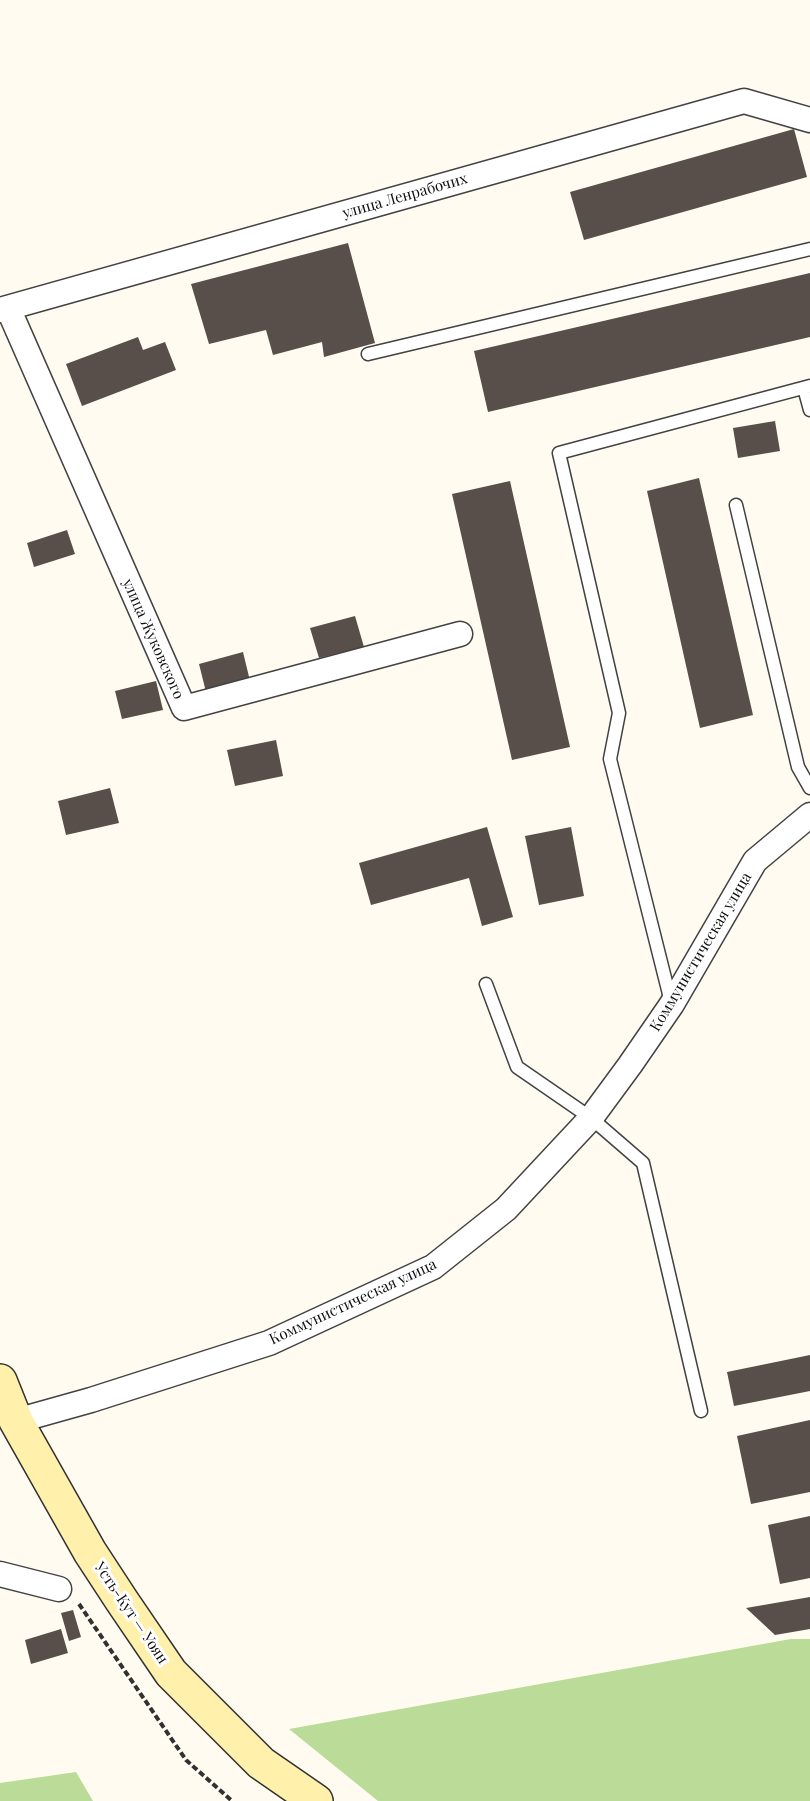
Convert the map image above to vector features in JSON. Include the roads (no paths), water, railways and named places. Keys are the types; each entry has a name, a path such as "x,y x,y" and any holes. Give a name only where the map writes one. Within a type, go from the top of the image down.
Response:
{"main road":[{"name":"Усть-Кут — Уоян","path":"0,1381 16,1421 90,1552 171,1673 261,1763 316,1801"}],"street":[{"name":"улица Ленрабочих","path":"4,309 744,101 810,120"},
{"name":"улица Жуковского","path":"4,309 184,708 460,634"},
{"name":"Коммунистическая улица","path":"16,1421 92,1400 269,1343 433,1267 506,1209 591,1118 672,1004 755,861 810,814"},
{"path":"0,1574 59,1589"}],"lane":[{"path":"368,354 810,249"},
{"path":"672,1004 610,759 619,713 559,453 807,387 810,410"},
{"path":"736,505 798,767 810,788"},
{"path":"486,984 517,1067 591,1118 643,1163 701,1411"}]}
